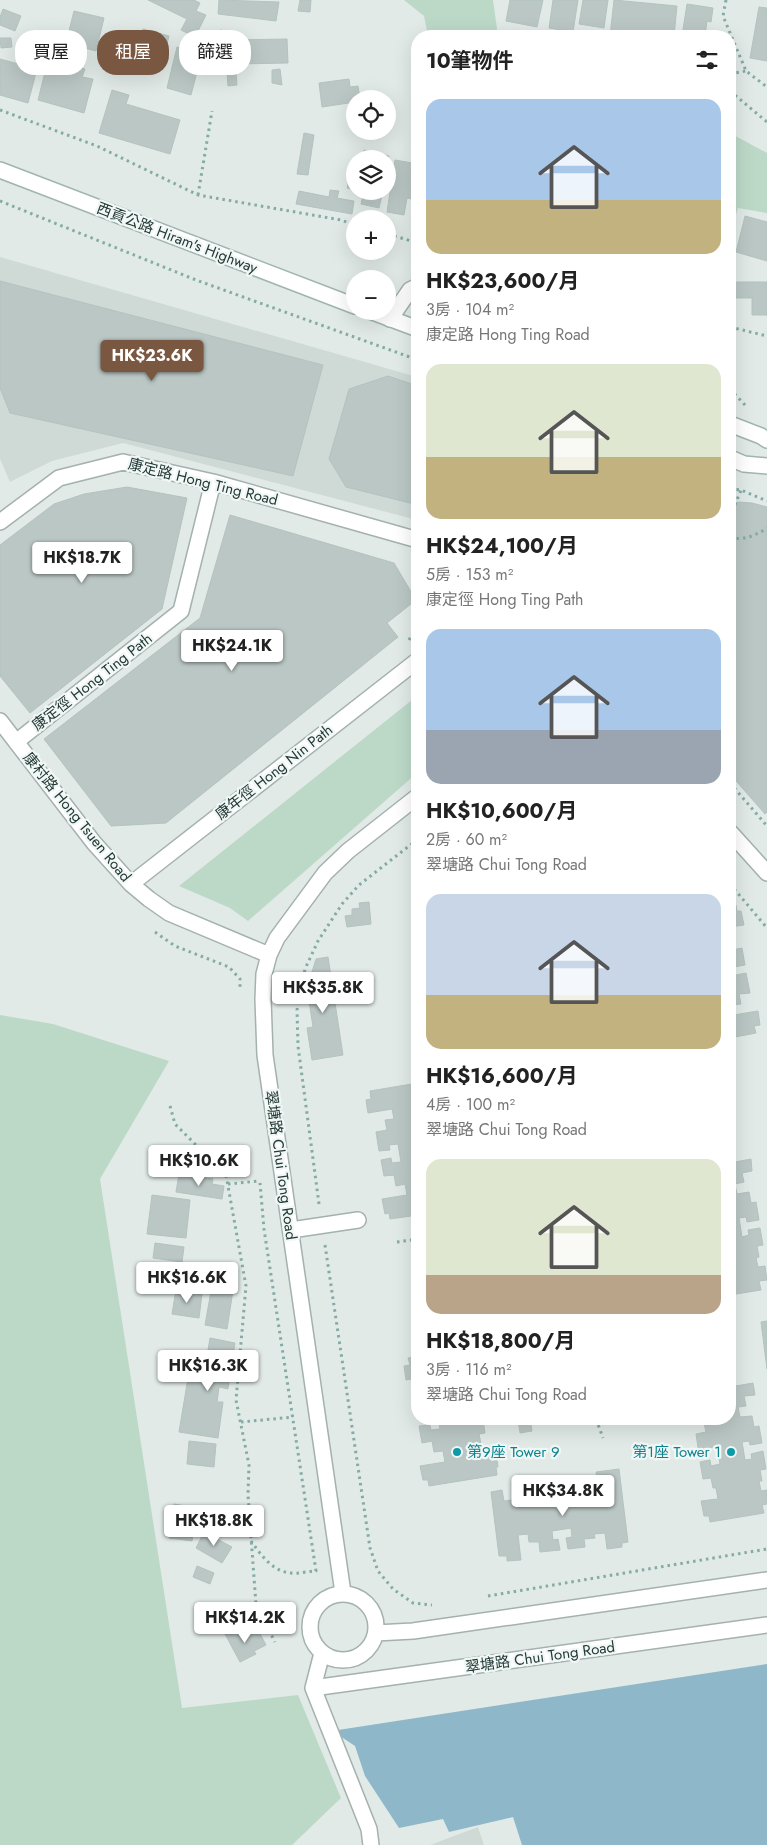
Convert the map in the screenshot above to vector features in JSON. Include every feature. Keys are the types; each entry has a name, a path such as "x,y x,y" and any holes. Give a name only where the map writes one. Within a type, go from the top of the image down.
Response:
{"street":[{"name":"西貢公路 Hiram's Highway","path":"0,170 346,303"},
{"path":"396,310 411,290"},
{"path":"393,320 411,326"},
{"path":"736,426 767,440"},
{"path":"736,461 744,464 767,466"},
{"name":"康定路 Hong Ting Road","path":"0,522 59,478 123,462 213,482 411,538"},
{"name":"康定徑 Hong Ting Path","path":"16,742 182,611 213,482"},
{"name":"康年徑 Hong Nin Path","path":"131,884 411,665"},
{"name":"康村路 Hong Tsuen Road","path":"0,722 94,843 131,884 149,900 169,913 268,955"},
{"name":"翠塘路 Chui Tong Road","path":"343,1593 265,1054 264,974 268,955 290,919 325,873 411,802"},
{"path":"736,838 767,872"},
{"path":"291,1230 358,1220"},
{"path":"376,1633 413,1630 767,1580"},
{"path":"343,1593 360,1598 369,1605 376,1622 376,1633 368,1649 354,1658 337,1660 322,1653 315,1646 311,1638 310,1620 318,1604 334,1594 343,1593"},
{"name":"翠塘路 Chui Tong Road","path":"313,1688 767,1625"},
{"path":"322,1653 313,1688 369,1829 371,1845"}],"path":[{"path":"726,0 723,16 729,30"},
{"path":"736,47 746,71 767,86"},
{"path":"736,73 746,71"},
{"path":"736,96 767,122"},
{"path":"0,110 97,146 198,195 346,222"},
{"path":"198,195 212,111"},
{"path":"0,201 196,280 411,357"},
{"path":"396,236 411,241"},
{"path":"736,328 767,336"},
{"path":"736,396 742,402"},
{"path":"736,490 767,501"},
{"path":"736,503 741,490"},
{"path":"736,539 758,534 767,528"},
{"path":"406,642 411,639"},
{"path":"736,790 767,826"},
{"path":"411,844 359,884 342,904 318,941 305,969 297,1010 298,1046 322,1225 370,1548 378,1571 393,1589 414,1603 436,1605"},
{"path":"736,891 767,928"},
{"path":"170,1106 175,1124 226,1175 228,1184 246,1286 236,1400 249,1465 248,1495 256,1605 275,1642"},
{"path":"228,1184 260,1181"},
{"path":"397,1242 411,1240"},
{"path":"241,1422 292,1417"},
{"path":"598,1425 603,1438"},
{"path":"252,1541 264,1559 274,1567 291,1573 316,1571"},
{"path":"485,1597 767,1549"}],"shaded area":[{"path":"0,257 411,375 411,518 123,443 52,461 10,482 0,459"},
{"path":"478,1827 484,1845 430,1845"}],"green space":[{"path":"404,0 493,0 497,30 427,30 424,16"},
{"path":"736,136 767,153 767,213 738,208 736,214"},
{"path":"411,701 411,778 248,921 230,908 179,886"},
{"path":"0,1015 53,1024 169,1061 100,1179 182,1708 298,1695 341,1798 292,1845 0,1845"}],"water":[{"path":"767,1664 767,1845 522,1845 513,1817 449,1832 443,1819 399,1828 365,1776 355,1746 340,1736 338,1730"}],"building":[{"path":"148,0 194,0 200,3 196,11 206,15 198,30 181,30 187,19"},
{"path":"219,0 279,2 276,21 218,14"},
{"path":"300,0 311,0 310,12 298,11"},
{"path":"510,0 543,0 537,27 506,21"},
{"path":"553,0 578,0 573,30 549,28"},
{"path":"583,0 608,0 604,28 579,24"},
{"path":"614,0 677,6 675,30 611,30"},
{"path":"687,4 713,8 711,22 707,21 706,30 683,30"},
{"path":"759,7 767,8 767,61 750,58"},
{"path":"3,9 21,16 15,31 0,25"},
{"path":"74,11 104,18 101,30 97,30 96,51 87,49 87,30 69,30"},
{"path":"0,38 11,38 12,47 1,48"},
{"path":"287,39 288,63 251,64 251,40"},
{"path":"177,47 179,47 179,75 196,75 191,95 167,88"},
{"path":"0,59 15,63 15,75 35,75 28,103 0,95"},
{"path":"280,69 282,85 272,83 272,70"},
{"path":"44,75 83,75 82,77 93,79 84,113 38,100"},
{"path":"227,75 236,75 237,85 228,86"},
{"path":"349,79 350,87 358,86 359,90 346,90 346,103 322,107 319,83"},
{"path":"112,90 129,95 126,104 180,120 170,154 99,133"},
{"path":"304,133 314,135 308,175 297,174"},
{"path":"396,160 411,163 411,199 407,198 404,215 396,214 396,210 387,210 389,200 396,200"},
{"path":"330,190 339,191 337,198 354,201 353,210 346,210 346,213 296,204 299,191 329,197"},
{"path":"362,200 381,200 379,208 361,204"},
{"path":"745,216 767,222 767,261 736,252"},
{"path":"0,281 323,365 293,476 10,413 0,388"},
{"path":"736,282 767,282 767,315 752,315 752,298 736,298"},
{"path":"388,376 411,384 411,503 346,487 329,459 349,389"},
{"path":"127,487 187,498 162,609 30,713 0,676 0,545 54,504 84,494"},
{"path":"736,503 752,503 767,507 767,812 765,814 736,781"},
{"path":"230,515 394,563 411,592 411,604 387,623 398,637 166,823 111,826 44,739 200,618"},
{"path":"369,902 371,924 347,927 345,916 352,915 352,909 360,908 359,903"},
{"path":"736,905 737,911 741,911 744,925 736,926"},
{"path":"742,948 745,965 736,967 736,949"},
{"path":"328,957 343,1055 312,1060 307,1028 313,1027 307,988 316,959"},
{"path":"746,973 750,993 739,994 741,1004 736,1005 737,979 736,975"},
{"path":"758,1011 760,1025 754,1026 756,1033 736,1037 736,1015"},
{"path":"411,1084 411,1216 390,1219 389,1213 385,1214 382,1199 407,1195 405,1184 396,1186 394,1175 384,1176 381,1160 391,1158 392,1163 401,1162 398,1144 389,1145 390,1150 379,1151 376,1132 387,1130 385,1120 394,1119 392,1109 368,1113 366,1100 371,1099 370,1091"},
{"path":"751,1159 752,1171 742,1173 744,1182 736,1184 736,1162"},
{"path":"179,1174 213,1179 212,1184 224,1186 222,1199 176,1192"},
{"path":"736,1189 737,1194 749,1192 751,1203 756,1202 759,1220 747,1222 746,1217 739,1218 742,1237 749,1235 748,1230 760,1228 763,1245 757,1246 759,1257 756,1258 758,1267 765,1266 767,1280 759,1281 761,1290 736,1294"},
{"path":"152,1195 190,1200 186,1238 147,1234"},
{"path":"155,1243 184,1247 182,1262 153,1258"},
{"path":"213,1280 234,1284 227,1329 205,1325"},
{"path":"176,1290 202,1294 199,1318 172,1314"},
{"path":"767,1321 767,1369 761,1322"},
{"path":"210,1338 235,1343 228,1389 219,1387 217,1402 223,1402 218,1438 179,1432 188,1378 203,1381"},
{"path":"411,1357 411,1379 406,1380 404,1366 410,1365 408,1358"},
{"name":"第1座 Tower 1","path":"753,1383 755,1395 744,1396 746,1406 738,1407 740,1417 752,1416 754,1427 759,1426 762,1443 750,1445 749,1441 742,1442 745,1460 752,1459 751,1454 763,1451 766,1469 760,1470 762,1481 759,1481 761,1491 767,1490 767,1504 762,1505 764,1513 710,1522 709,1516 704,1516 701,1501 718,1499 716,1488 713,1488 711,1478 703,1479 700,1462 710,1460 711,1466 720,1464 717,1446 708,1448 709,1452 699,1454 696,1434 706,1432 704,1425 736,1425 736,1386"},
{"name":"第9座 Tower 9","path":"430,1425 431,1430 440,1429 439,1425 484,1425 485,1433 479,1434 481,1444 469,1446 472,1458 496,1454 497,1475 429,1486 428,1480 423,1480 420,1466 445,1462 443,1451 434,1452 432,1441 422,1443 419,1426"},
{"path":"519,1425 531,1425 532,1431 520,1433"},
{"path":"189,1441 216,1444 214,1467 187,1464"},
{"path":"619,1469 628,1542 622,1543 622,1547 607,1549 605,1533 594,1534 595,1538 584,1539 585,1547 568,1549 566,1538 572,1537 571,1528 552,1531 553,1540 558,1539 560,1550 540,1552 539,1542 529,1542 528,1534 518,1535 521,1560 507,1561 507,1556 499,1556 491,1492 502,1490 504,1501 513,1500 515,1508 525,1507 523,1495 534,1493 534,1488 551,1486 553,1498 548,1499 549,1506 568,1504 567,1497 561,1497 559,1485 577,1483 578,1489 589,1488 589,1491 599,1490 596,1472"},
{"path":"174,1504 197,1508 192,1541 169,1538"},
{"path":"204,1532 232,1547 222,1563 196,1548"},
{"path":"197,1566 214,1573 210,1584 193,1577"},
{"path":"258,1630 266,1645 254,1651 256,1654 240,1662 225,1634 233,1631 243,1637"}],"place":[{"name":"第9座 Tower 9","path":"457,1452"},
{"name":"第1座 Tower 1","path":"731,1452"}]}
